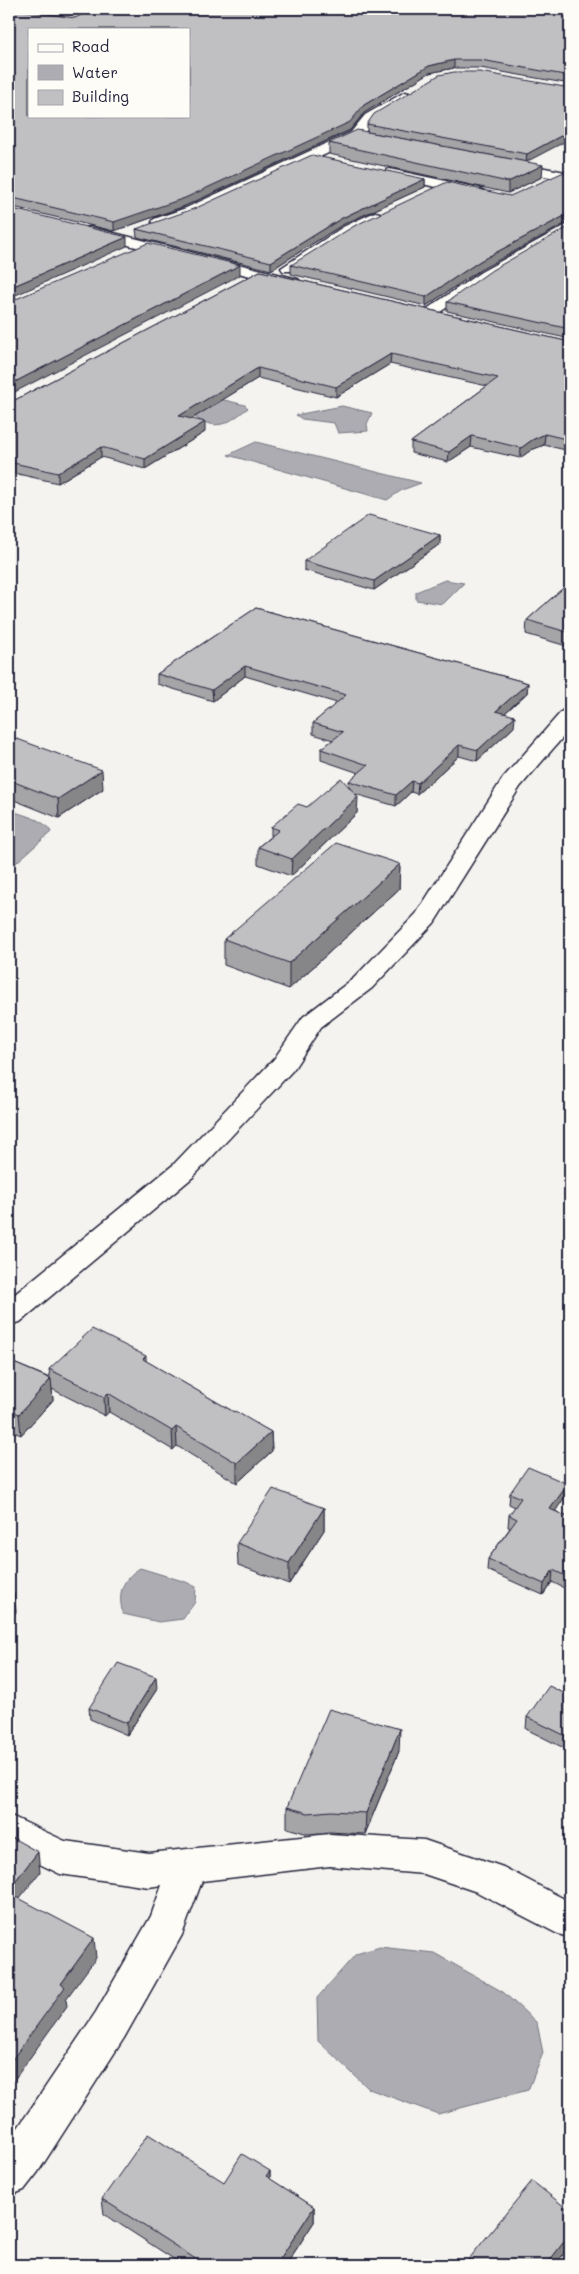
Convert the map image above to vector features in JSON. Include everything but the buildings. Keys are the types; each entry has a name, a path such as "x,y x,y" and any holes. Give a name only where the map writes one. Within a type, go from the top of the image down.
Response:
{"street":[{"path":"116,238 191,211 310,156 361,136 369,118 418,88"},
{"path":"310,156 329,160"},
{"path":"494,162 566,176"},
{"path":"377,170 491,195"},
{"path":"545,183 566,176"},
{"path":"421,196 445,185"},
{"path":"236,285 266,275 388,210"},
{"path":"429,313 486,275 570,226"},
{"path":"80,229 310,286"},
{"path":"126,255 148,245"},
{"path":"411,309 448,318"},
{"path":"9,1315 183,1171 284,1064 312,1022 363,983 425,918 511,783 570,716"},
{"path":"9,1831 60,1857 149,1870 330,1850 424,1857 489,1879 566,1910"},
{"path":"9,2175 23,2157 110,2025 168,1923 189,1865"}],"water":[{"path":"220,399 245,405 248,408 228,422 216,425 209,424 193,416"},
{"path":"342,406 372,413 367,424 368,431 338,433 334,423 302,419 296,415"},
{"path":"256,442 421,483 402,490 387,500 228,455"},
{"path":"445,580 464,583 443,604 416,600 416,592"},
{"path":"9,810 39,821 51,832 9,869"},
{"path":"140,1568 186,1582 196,1587 195,1602 183,1619 159,1622 123,1614 121,1606 122,1587 129,1577"},
{"path":"380,1947 434,1953 503,1992 537,2023 543,2053 528,2090 438,2114 369,2089 318,2041 317,1998 356,1954"}]}
